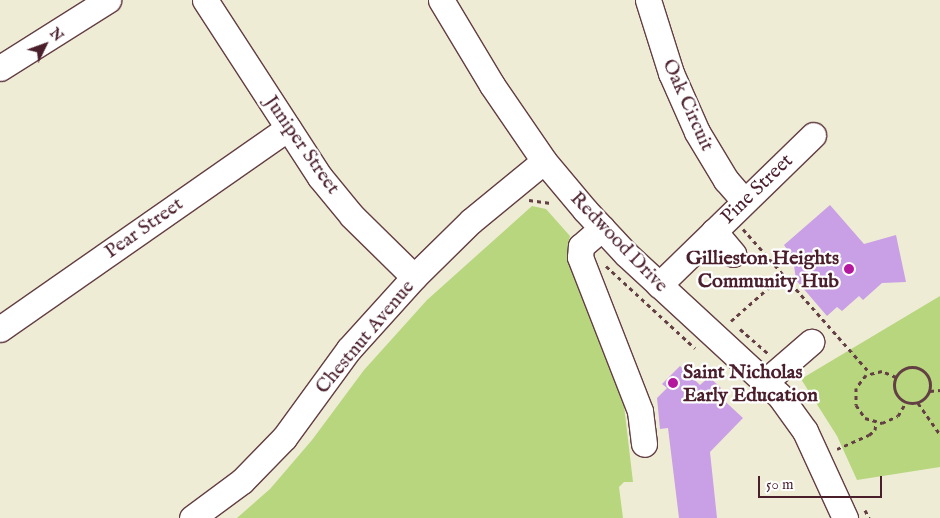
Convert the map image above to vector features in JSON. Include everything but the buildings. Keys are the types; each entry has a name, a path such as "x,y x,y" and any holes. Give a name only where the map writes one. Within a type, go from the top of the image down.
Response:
{"street":[{"path":"0,68 108,0"},
{"name":"Juniper Street","path":"205,0 320,177 347,209 414,278"},
{"name":"Redwood Drive","path":"441,0 492,84 544,161 602,228 659,286 766,381 805,431 845,518"},
{"name":"Oak Circuit","path":"648,0 671,72 697,132 726,180 744,201"},
{"name":"Pear Street","path":"0,329 288,128"},
{"name":"Pine Street","path":"659,286 813,135"},
{"name":"Chestnut Avenue","path":"192,518 242,481 284,438 349,349 414,278 471,221 544,161"},
{"path":"602,228 581,246 580,257 640,411 644,444"},
{"path":"714,231 733,254"},
{"path":"766,381 811,342"}],"path":[{"path":"523,206 530,200 541,200"},
{"path":"741,227 870,373"},
{"path":"731,321 783,275"},
{"path":"666,322 698,350"},
{"path":"930,391 930,379 916,367 905,368 896,377 894,389 906,402 918,403 930,391 940,390"},
{"path":"896,377 882,371 870,373 860,381 854,396 860,412 876,422 890,421 898,416 906,402"},
{"path":"918,403 940,434"},
{"path":"837,449 869,435 875,430 876,422"}],"green space":[{"path":"532,206 546,209 570,236 568,248 623,397 633,482 624,482 619,487 623,518 237,518 270,489 312,440 364,370 427,300"},
{"path":"940,296 940,467 857,480 837,436 801,379"}],"place":[{"name":"Gillieston Heights Community Hub","path":"849,269"},
{"name":"Saint Nicholas Early Education","path":"673,383"}]}
